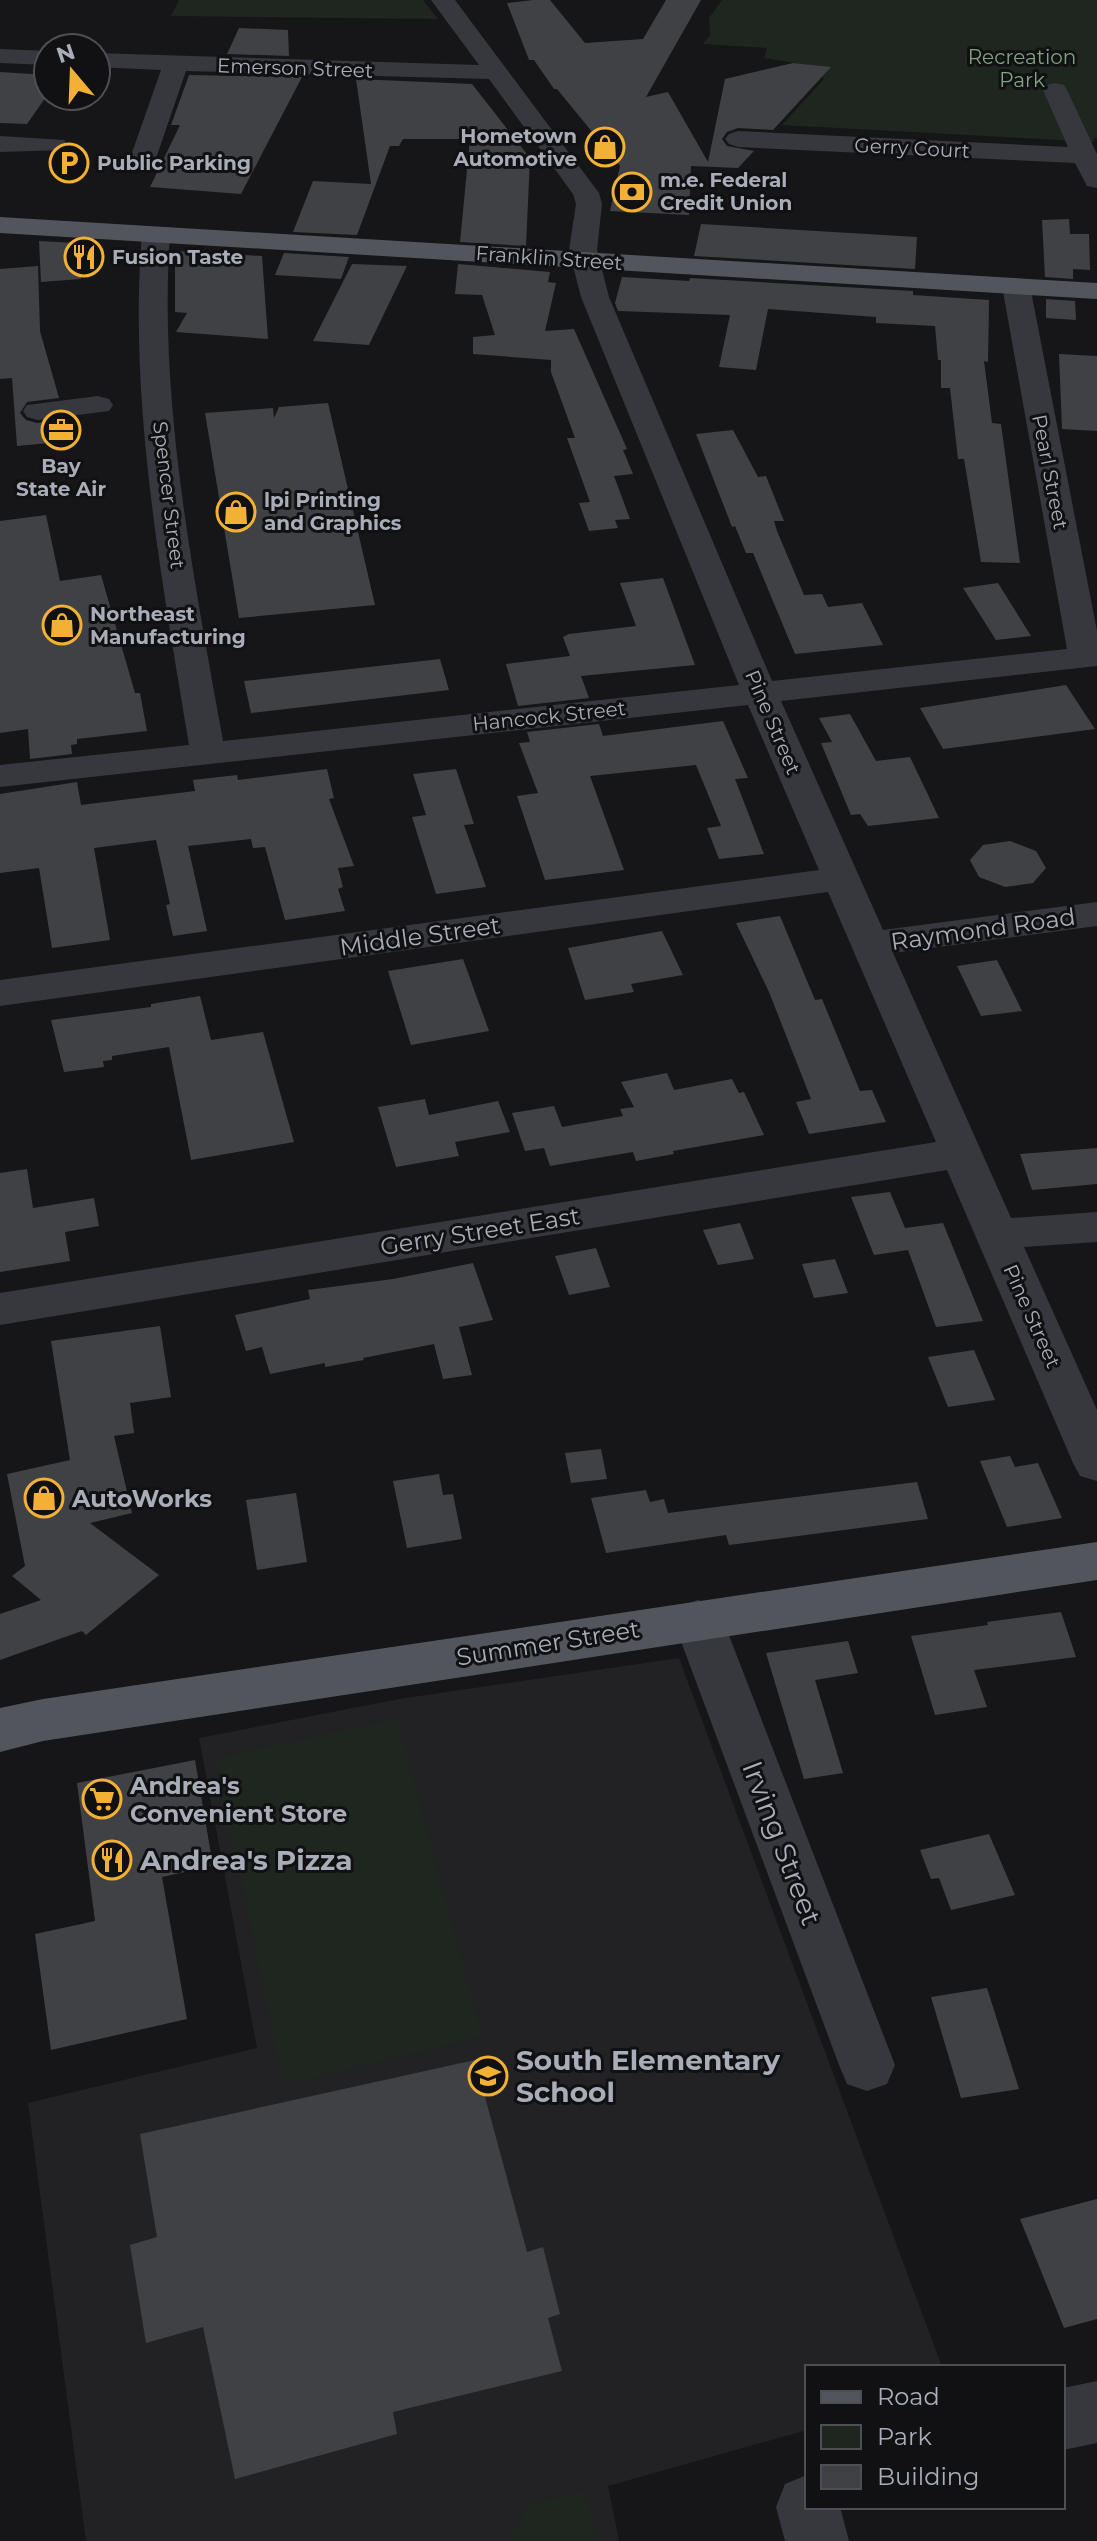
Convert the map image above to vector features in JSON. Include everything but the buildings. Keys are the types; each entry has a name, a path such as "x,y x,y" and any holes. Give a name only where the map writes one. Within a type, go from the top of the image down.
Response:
{"main road":[{"name":"Franklin Street","path":"0,225 1097,291"},
{"name":"Summer Street","path":"0,1730 43,1720 1097,1561"}],"street":[{"name":"Pine Street","path":"443,0 586,193 589,204 582,238 595,297 760,693 1097,1463"},
{"path":"0,56 32,57"},
{"name":"Emerson Street","path":"112,61 414,73 495,72"},
{"path":"141,164 176,63"},
{"path":"1055,90 1097,182"},
{"name":"Gerry Court","path":"738,139 1085,156"},
{"path":"0,144 55,145"},
{"name":"Spencer Street","path":"156,234 151,295 157,404 187,639 208,754"},
{"name":"Pearl Street","path":"1016,286 1091,656"},
{"path":"38,411 98,405"},
{"name":"Hancock Street","path":"0,776 1091,656"},
{"name":"Middle Street","path":"0,993 841,879"},
{"name":"Raymond Road","path":"869,944 1097,914"},
{"name":"Gerry Street East","path":"0,1309 960,1153"},
{"path":"995,1234 1097,1227"},
{"name":"Irving Street","path":"698,1620 867,2065"},
{"path":"1065,2419 1097,2412"},
{"path":"809,2509 817,2541"}],"shaded area":[{"name":"South Elementary School","path":"679,1658 941,2365 805,2365 805,2431 608,2486 619,2541 86,2541 28,2103 257,2048 199,1738 399,1699"}],"green space":[{"path":"179,0 423,0 438,19 171,16"},
{"name":"Recreation Park","path":"722,0 1097,0 1097,138 1093,139 1095,142 782,125 824,79 816,66 764,58 767,48 703,44 710,35 709,18"},
{"path":"397,1719 482,2036 283,2085 216,1758"},
{"path":"585,2491 596,2541 507,2541 531,2503"}],"place":[{"name":"Hometown Automotive","path":"605,147"},
{"name":"Public Parking","path":"69,163"},
{"name":"m.e. Federal Credit Union","path":"632,192"},
{"name":"Fusion Taste","path":"84,257"},
{"name":"Bay State Air","path":"61,430"},
{"name":"lpi Printing and Graphics","path":"236,512"},
{"name":"Northeast Manufacturing","path":"62,625"},
{"name":"AutoWorks","path":"44,1498"},
{"name":"Andrea's Convenient Store","path":"102,1799"},
{"name":"Andrea's Pizza","path":"112,1860"},
{"name":"South Elementary School","path":"488,2076"}]}
